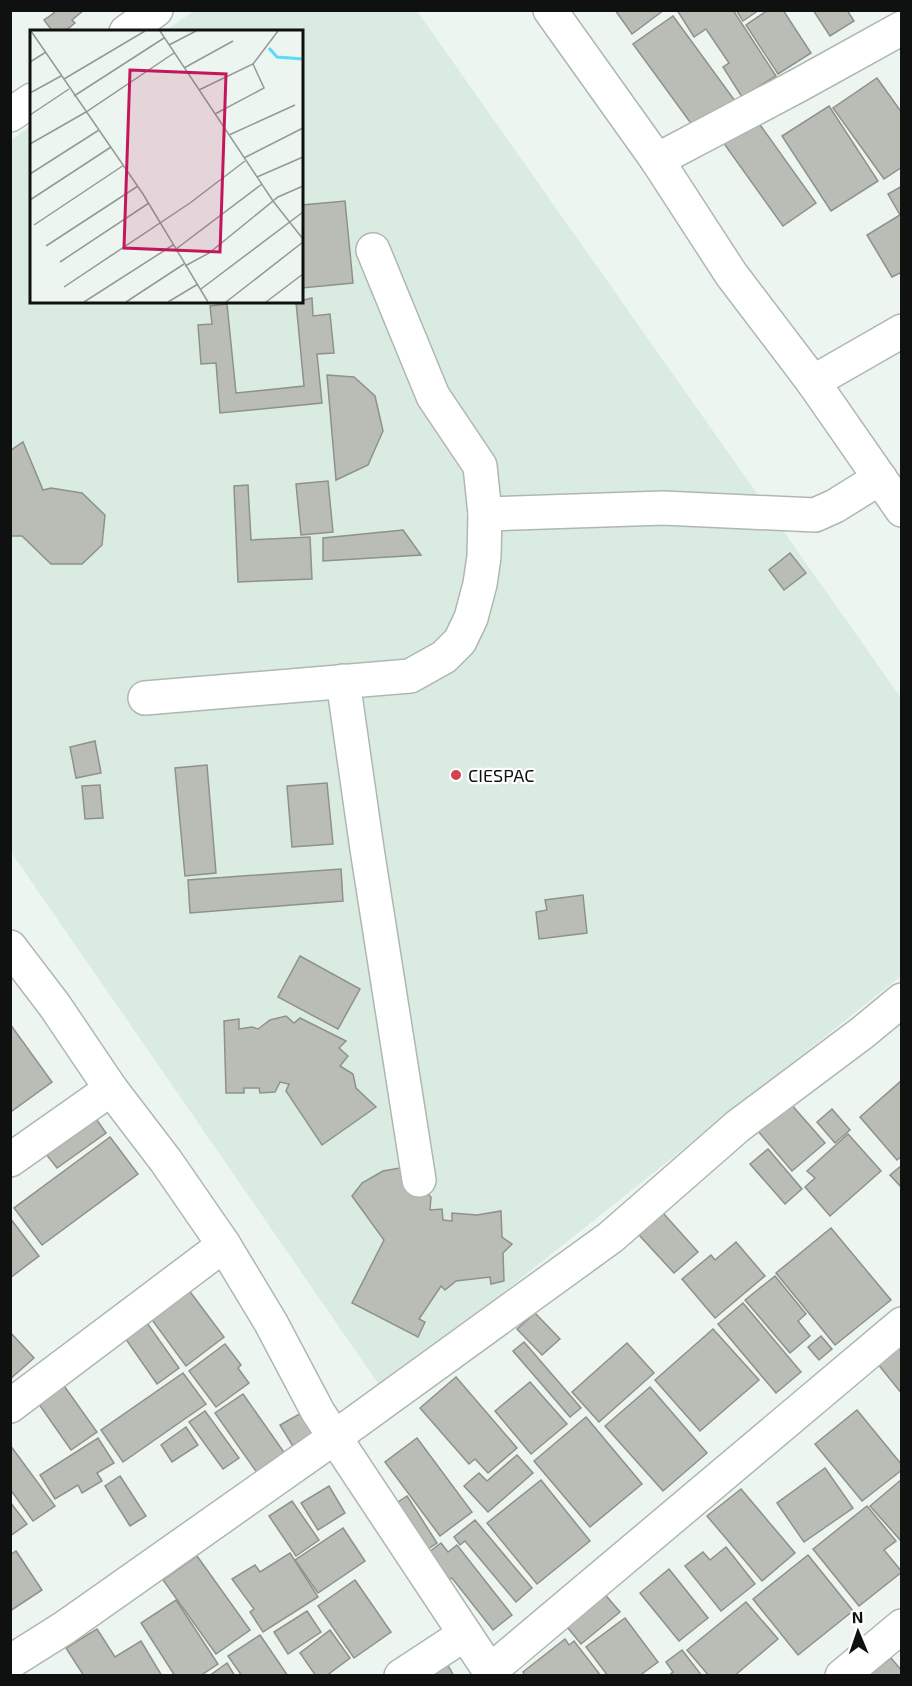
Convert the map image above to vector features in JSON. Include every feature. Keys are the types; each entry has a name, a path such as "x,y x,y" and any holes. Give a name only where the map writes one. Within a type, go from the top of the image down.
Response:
{"main road":[{"path":"129,30 156,10"},
{"path":"550,10 657,160 731,274 813,382 902,510"},
{"path":"657,160 902,28"},
{"path":"10,115 30,101"},
{"path":"145,698 410,676 444,657 460,641 471,618 484,557 485,514 480,466 433,396 373,250"},
{"path":"813,382 902,331"},
{"path":"485,514 663,508 815,515 835,506 880,478"},
{"path":"343,681 419,1180"},
{"path":"10,947 55,1005 111,1089 224,1245 271,1323 318,1412 491,1673 902,1324"},
{"path":"10,1662 64,1628 335,1437 611,1237 738,1126 902,1000"},
{"path":"10,1160 111,1089"},
{"path":"10,1406 224,1245"},
{"path":"842,1676 902,1626"},
{"path":"401,1676 465,1634"}],"shaded area":[{"name":"CIESPAC","path":"194,11 417,11 901,698 901,976 382,1389 11,852 10,141 30,127 30,303 303,303 303,30 166,30"}],"building":[{"path":"52,10 84,10 72,20 75,23 66,30 52,30 44,20 54,13"},
{"path":"615,10 664,10 632,34"},
{"path":"677,10 733,10 776,76 742,97 723,67 729,63 706,29 694,37"},
{"path":"736,10 759,10 743,21"},
{"path":"768,10 783,10 811,53 778,74 746,25"},
{"path":"813,10 847,10 854,21 830,36"},
{"path":"673,16 738,105 698,133 633,44"},
{"path":"877,78 902,113 902,167 884,179 833,108"},
{"path":"829,106 878,181 831,211 782,136"},
{"path":"753,115 816,203 783,226 720,138"},
{"path":"902,186 902,272 892,277 867,235 900,215 888,194"},
{"path":"345,201 353,283 303,288 303,205"},
{"path":"312,298 313,316 330,314 334,353 317,354 322,403 220,413 216,363 201,364 198,325 212,324 210,306 227,304 236,393 304,386 296,303 303,303 303,300"},
{"path":"327,375 354,377 375,396 383,431 368,465 336,480"},
{"path":"23,442 43,490 51,488 82,493 105,515 102,545 82,564 51,564 22,536 10,536 10,451"},
{"path":"328,481 333,532 301,535 296,484"},
{"path":"248,485 251,540 310,537 312,579 238,582 234,486"},
{"path":"403,530 421,555 323,561 323,538"},
{"path":"790,553 806,573 784,590 769,570"},
{"path":"95,741 101,773 76,778 70,747"},
{"path":"207,765 216,873 185,876 175,768"},
{"path":"327,783 333,844 292,847 287,786"},
{"path":"100,785 103,818 85,819 82,786"},
{"path":"341,869 343,901 190,913 188,880"},
{"path":"583,895 587,933 539,939 536,912 547,910 545,900"},
{"path":"300,956 360,989 338,1029 278,997"},
{"path":"286,1016 294,1023 300,1018 346,1041 339,1048 348,1056 340,1066 353,1074 356,1088 376,1107 322,1145 286,1091 289,1084 280,1082 275,1092 260,1093 259,1088 244,1088 244,1093 226,1093 224,1021 239,1019 239,1029 252,1027 258,1029 270,1020"},
{"path":"10,1024 52,1082 12,1111 10,1109"},
{"path":"901,1081 902,1156 897,1160 860,1117"},
{"path":"790,1103 825,1143 792,1171 757,1130"},
{"path":"832,1109 850,1130 835,1143 817,1122"},
{"path":"92,1113 106,1133 57,1168 42,1149"},
{"path":"848,1134 881,1171 830,1216 805,1187 815,1178 807,1171"},
{"path":"110,1137 138,1174 42,1245 14,1208"},
{"path":"768,1149 802,1189 785,1204 750,1164"},
{"path":"902,1165 902,1188 890,1175"},
{"path":"411,1166 414,1180 431,1197 430,1210 442,1209 443,1220 452,1221 452,1213 477,1215 501,1211 502,1237 512,1244 503,1253 504,1281 491,1284 490,1277 456,1281 445,1290 441,1286 419,1319 425,1322 418,1337 352,1303 384,1240 352,1196 362,1183 383,1171"},
{"path":"663,1213 698,1252 674,1273 639,1235"},
{"path":"10,1218 39,1256 10,1278"},
{"path":"831,1228 891,1300 835,1345 776,1273"},
{"path":"736,1242 765,1276 715,1318 682,1279 711,1255 715,1260"},
{"path":"775,1276 806,1314 798,1321 810,1336 790,1353 745,1300"},
{"path":"185,1285 224,1337 186,1366 147,1313"},
{"path":"743,1303 801,1372 776,1393 718,1324"},
{"path":"535,1313 560,1339 542,1355 517,1329"},
{"path":"147,1323 179,1368 157,1384 125,1338"},
{"path":"713,1329 759,1380 700,1431 655,1380"},
{"path":"10,1332 34,1358 10,1379"},
{"path":"902,1333 902,1394 877,1363"},
{"path":"821,1336 832,1349 819,1360 808,1347"},
{"path":"524,1342 581,1408 570,1417 513,1351"},
{"path":"627,1343 654,1373 599,1422 572,1392"},
{"path":"225,1344 241,1365 238,1368 249,1383 216,1407 189,1371"},
{"path":"183,1373 206,1404 123,1462 101,1430"},
{"path":"456,1377 517,1448 488,1473 475,1459 469,1464 420,1408"},
{"path":"530,1382 567,1424 531,1454 495,1411"},
{"path":"62,1383 97,1432 71,1450 36,1400"},
{"path":"650,1387 707,1453 663,1491 605,1426"},
{"path":"243,1394 288,1458 260,1477 215,1413"},
{"path":"857,1410 902,1465 902,1470 862,1501 815,1444"},
{"path":"205,1411 239,1458 223,1469 189,1422"},
{"path":"303,1412 319,1440 297,1453 280,1425"},
{"path":"586,1417 642,1484 590,1527 534,1461"},
{"path":"186,1427 198,1445 172,1462 161,1445"},
{"path":"98,1438 114,1463 97,1473 102,1481 82,1493 78,1485 55,1499 40,1475"},
{"path":"417,1438 472,1512 440,1536 385,1462"},
{"path":"10,1445 55,1506 33,1521 10,1489"},
{"path":"517,1455 533,1473 488,1512 464,1486 479,1473 487,1481"},
{"path":"825,1468 853,1508 804,1542 777,1503"},
{"path":"120,1476 146,1516 130,1526 105,1486"},
{"path":"902,1479 902,1542 870,1506"},
{"path":"541,1480 590,1541 537,1584 487,1523"},
{"path":"329,1486 345,1513 318,1530 301,1503"},
{"path":"741,1489 795,1553 762,1581 707,1516"},
{"path":"407,1496 437,1543 419,1555 389,1508"},
{"path":"292,1501 319,1540 296,1556 269,1516"},
{"path":"10,1502 27,1524 10,1536"},
{"path":"867,1506 896,1541 884,1550 902,1572 859,1606 813,1549"},
{"path":"475,1520 532,1588 516,1602 465,1541 460,1545 454,1537"},
{"path":"343,1528 365,1561 318,1593 295,1560"},
{"path":"441,1543 448,1552 457,1545 512,1615 493,1630 452,1578 441,1586 420,1559"},
{"path":"726,1547 755,1584 721,1611 685,1566 703,1552 710,1560"},
{"path":"16,1551 42,1590 10,1611 10,1555"},
{"path":"290,1553 318,1597 263,1632 250,1612 254,1609 232,1579 255,1565 260,1572"},
{"path":"808,1555 853,1611 798,1655 753,1599"},
{"path":"197,1556 250,1630 216,1654 163,1580"},
{"path":"669,1569 708,1618 679,1641 640,1593"},
{"path":"355,1580 391,1632 354,1658 318,1606"},
{"path":"602,1591 620,1612 581,1644 563,1622"},
{"path":"176,1600 218,1664 200,1676 175,1676 141,1623"},
{"path":"746,1602 778,1639 734,1676 709,1676 687,1650"},
{"path":"307,1611 321,1632 288,1654 274,1632"},
{"path":"625,1618 658,1662 639,1676 608,1676 586,1647"},
{"path":"97,1629 115,1657 141,1641 162,1676 84,1676 66,1648"},
{"path":"330,1630 350,1658 326,1676 316,1676 300,1653"},
{"path":"260,1635 288,1676 242,1676 228,1656"},
{"path":"565,1639 569,1645 574,1641 601,1676 525,1676 523,1672"},
{"path":"682,1650 702,1676 668,1676 673,1672 666,1662"},
{"path":"891,1658 902,1671 902,1676 868,1676"},
{"path":"446,1662 454,1676 424,1676"},
{"path":"227,1663 235,1676 209,1676"}],"place":[{"name":"CIESPAC","path":"456,775"}]}
